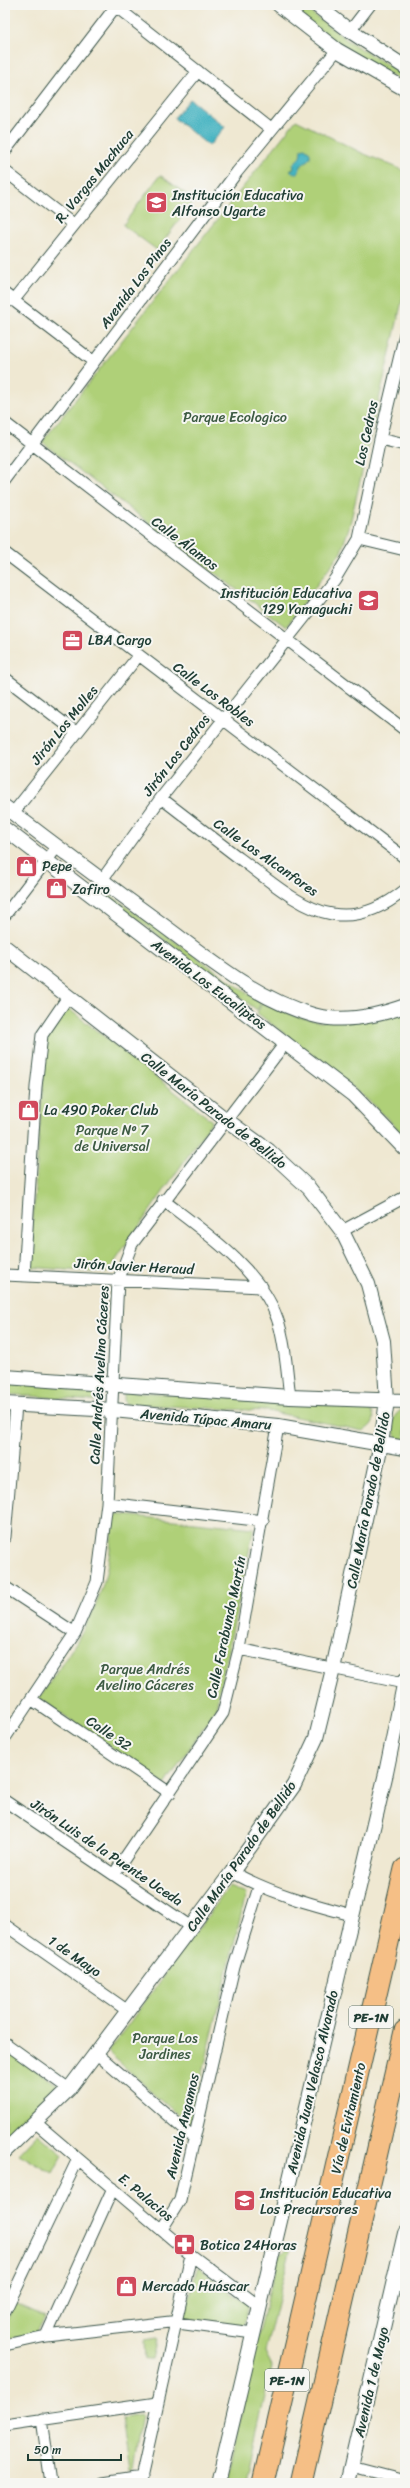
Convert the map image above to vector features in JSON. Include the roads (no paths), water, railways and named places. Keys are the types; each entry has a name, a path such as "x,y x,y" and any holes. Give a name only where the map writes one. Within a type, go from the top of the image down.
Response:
{"highway":[{"name":"Vía de Evitamiento","path":"263,2483 405,1869"},
{"name":"PE-1N","path":"301,2483 405,2031"}],"street":[{"path":"279,5 337,50 405,89"},
{"path":"316,5 350,31 405,67"},
{"path":"350,31 370,5"},
{"path":"5,151 115,6 271,129"},
{"name":"Avenida Los Pinos","path":"5,480 271,129 337,50"},
{"name":"R. Vargas Machuca","path":"9,297 74,225 198,71"},
{"path":"5,171 74,225"},
{"path":"9,297 94,362"},
{"name":"Los Cedros","path":"359,539 380,439 403,350 405,334"},
{"name":"Calle Álamos","path":"5,423 405,730"},
{"path":"380,439 405,445"},
{"path":"359,539 405,550"},
{"name":"Jirón Los Cedros","path":"91,895 161,798 335,579 359,539"},
{"name":"Calle Los Robles","path":"5,553 405,858"},
{"name":"Jirón Los Molles","path":"9,810 76,733 138,655"},
{"path":"5,678 76,733"},
{"name":"Calle Los Alcanfores","path":"161,798 276,885 314,909 347,916 367,913 382,907 405,890"},
{"name":"Avenida Los Eucaliptos","path":"9,810 217,966 254,990 281,1004 314,1015 346,1018 382,1014 405,1006"},
{"name":"Avenida Los Eucaliptos","path":"5,829 286,1042 353,1095 405,1149"},
{"path":"5,915 57,847"},
{"name":"Calle María Parado de Bellido","path":"5,947 225,1119 269,1151 309,1188 342,1231 368,1284 383,1341 387,1400 382,1444 333,1669 316,1738 294,1785 232,1872 69,2089 36,2123 5,2151"},
{"path":"24,1276 36,1087 42,1035 68,997"},
{"name":"Calle Andrés Avelino Cáceres","path":"5,1738 75,1633 97,1582 107,1503 113,1410 118,1281 132,1244 225,1119 286,1042"},
{"path":"342,1231 405,1197"},
{"path":"164,1200 215,1240 262,1287 278,1318 290,1397"},
{"name":"Jirón Javier Heraud","path":"5,1275 262,1287"},
{"name":"Avenida Túpac Amaru","path":"5,1377 113,1383 290,1397 405,1401"},
{"path":"5,1538 10,1405"},
{"name":"Avenida Túpac Amaru","path":"10,1405 113,1410 278,1426 405,1448"},
{"name":"Calle Farabundo Martín","path":"114,1874 223,1713 239,1649 263,1521 278,1426"},
{"path":"107,1503 263,1521"},
{"path":"5,1587 75,1633"},
{"path":"239,1649 333,1669 405,1681"},
{"name":"Avenida Juan Velasco Alvarado","path":"218,2483 352,1915 405,1681"},
{"name":"Calle 32","path":"31,1699 170,1793"},
{"name":"Jirón Luis de la Puente Uceda","path":"5,1801 191,1927"},
{"path":"232,1872 259,1887 303,1903 352,1915"},
{"name":"Avenida Angamos","path":"162,2229 180,2200 234,1967 259,1887"},
{"name":"1 de Mayo","path":"5,1925 128,2011"},
{"path":"5,2043 69,2089"},
{"path":"96,2053 194,2138"},
{"name":"E. Palacios","path":"36,2123 191,2255 259,2306"},
{"path":"5,2311 78,2159"},
{"path":"46,2336 113,2188"},
{"name":"Avenida 1 de Mayo","path":"347,2483 399,2286 405,2233"},
{"path":"103,2483 141,2480 191,2255"},
{"path":"5,2345 46,2336 175,2323 253,2333"},
{"path":"5,2425 157,2403"},
{"path":"42,2419 51,2483"},
{"path":"351,2466 405,2480"}],"water":[{"path":"190,99 225,127 209,146 174,118"},
{"path":"305,148 310,152 310,158 301,166 298,173 294,174 290,171 294,168 293,164 300,157 301,149"}],"place":[{"name":"Institución Educativa Alfonso Ugarte","path":"156,203"},
{"name":"Institución Educativa 129 Yamaguchi","path":"368,601"},
{"name":"LBA Cargo","path":"73,640"},
{"name":"Pepe","path":"26,866"},
{"name":"Zafiro","path":"57,889"},
{"name":"La 490 Poker Club","path":"29,1110"},
{"name":"Institución Educativa Los Precursores","path":"245,2201"},
{"name":"Botica 24Horas","path":"184,2245"},
{"name":"Mercado Huáscar","path":"126,2286"}],"park label":[{"name":"Parque Ecologico","path":"235,417"},
{"name":"Parque Nº 7 de Universal","path":"112,1138"},
{"name":"Parque Andrés Avelino Cáceres","path":"145,1678"},
{"name":"Parque Los Jardines","path":"165,2046"}]}
